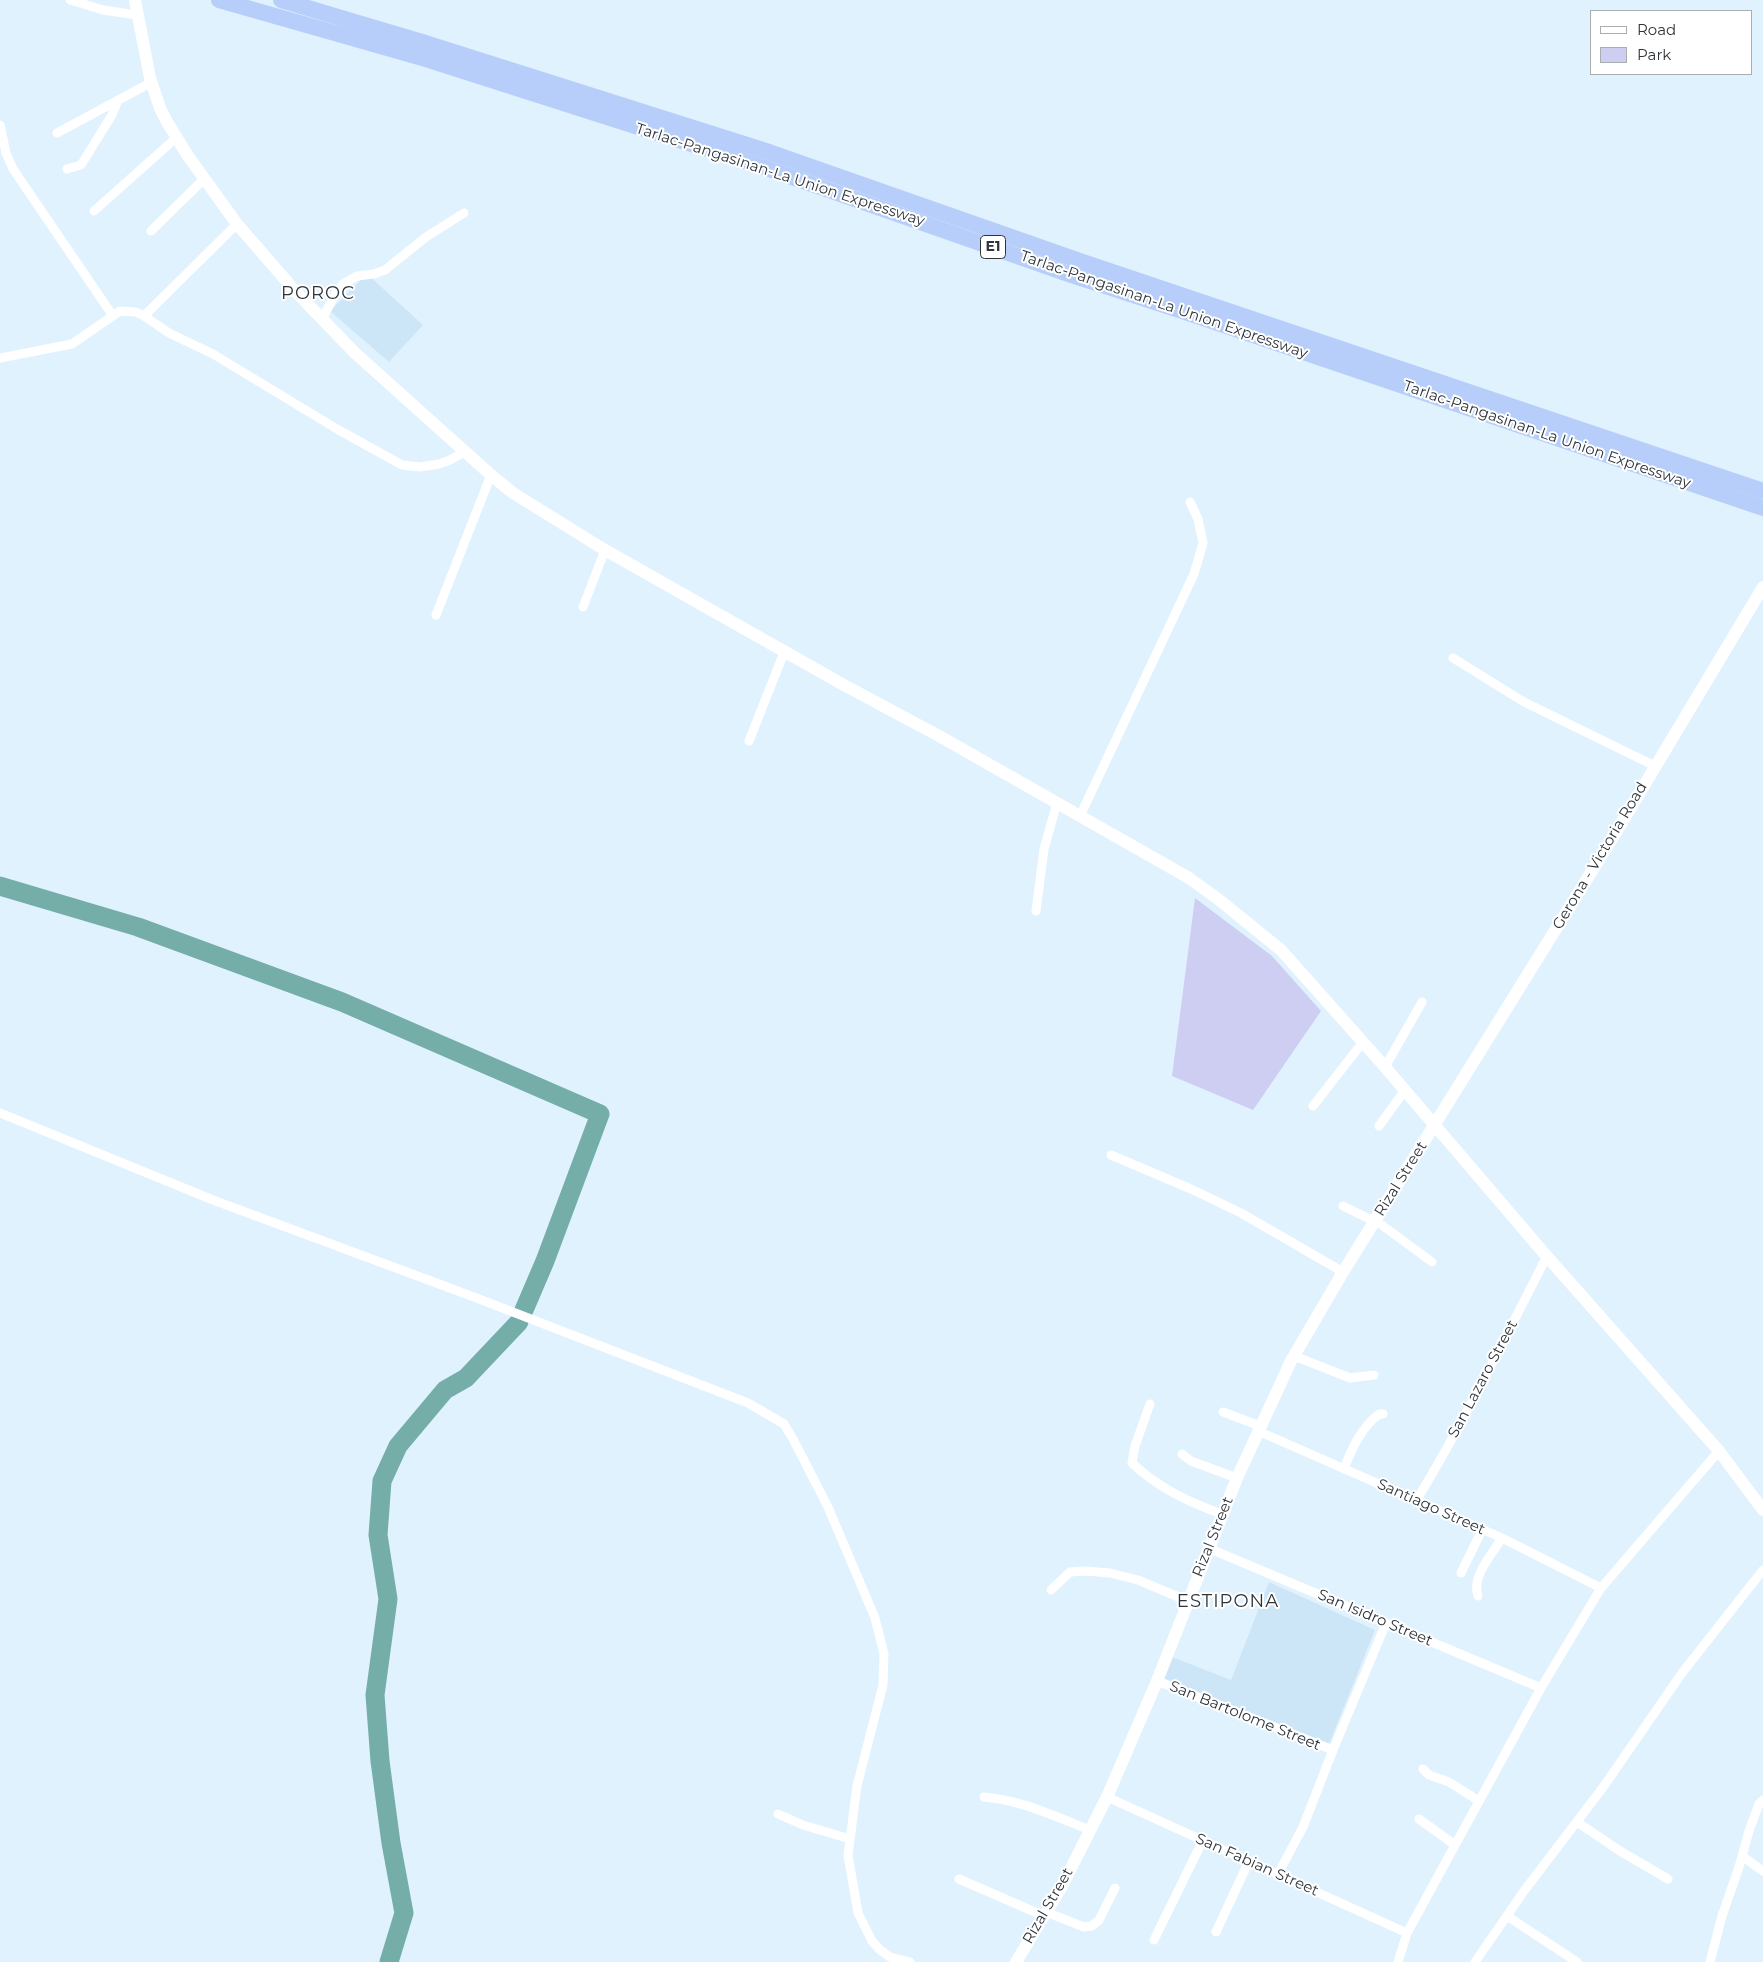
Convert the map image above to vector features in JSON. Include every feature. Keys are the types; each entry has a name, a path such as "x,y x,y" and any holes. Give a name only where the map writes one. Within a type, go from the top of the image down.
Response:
{"highway":[{"name":"Tarlac-Pangasinan-La Union Expressway","path":"219,0 419,57 766,168 1071,275 1763,508"},
{"name":"Tarlac-Pangasinan-La Union Expressway","path":"281,0 422,42 769,152 1080,261 1763,491"}],"street":[{"path":"70,0 103,10 137,15"},
{"path":"135,0 152,82 160,108 176,138 237,224 296,292 355,353 464,452 513,493 605,550 785,650 842,684 941,736 1190,878 1218,898 1281,950 1386,1066 1547,1256 1719,1451 1763,1510"},
{"path":"57,134 152,82"},
{"path":"68,169 81,164 112,115 118,100"},
{"path":"0,125 6,153 13,169 113,316"},
{"path":"94,211 176,138"},
{"path":"150,231 204,179"},
{"path":"322,319 343,284 356,276 374,274 385,270 426,237 464,213"},
{"path":"144,316 237,224"},
{"path":"0,358 72,344 120,311 136,312 169,333 213,354 402,465 411,467 439,464 464,452"},
{"path":"436,615 491,475"},
{"path":"1080,816 1194,574 1203,543 1198,519 1190,502"},
{"path":"583,607 605,550"},
{"name":"Gerona - Victoria Road","path":"1435,1124 1763,588"},
{"path":"749,741 785,650"},
{"path":"1453,658 1524,702 1655,766"},
{"path":"1036,911 1044,849 1057,803"},
{"path":"1386,1066 1422,1002"},
{"path":"1312,1106 1363,1042"},
{"path":"1379,1126 1406,1090"},
{"path":"0,1114 232,1207 474,1297 739,1400 769,1414 784,1424 832,1515 871,1610 884,1654 883,1685 858,1786 848,1855 858,1913 872,1940 880,1950 890,1957 910,1962"},
{"name":"Rizal Street","path":"1016,1962 1061,1888 1107,1797 1157,1681 1237,1478 1294,1356 1342,1272 1435,1124"},
{"path":"1111,1155 1191,1189 1241,1213 1342,1272"},
{"path":"1343,1206 1375,1221 1432,1262"},
{"name":"San Lazaro Street","path":"1416,1501 1438,1466 1547,1256"},
{"path":"1294,1356 1350,1378 1374,1375"},
{"path":"1150,1404 1135,1446 1132,1463 1143,1473 1198,1506 1222,1514"},
{"name":"Santiago Street","path":"1223,1412 1344,1469 1502,1538 1601,1588"},
{"path":"1344,1469 1360,1434 1373,1418 1383,1414"},
{"path":"1398,1962 1407,1933 1541,1688 1601,1588 1719,1451"},
{"path":"1182,1454 1191,1461 1237,1478"},
{"path":"1461,1573 1482,1530"},
{"path":"1478,1596 1476,1590 1478,1577 1502,1538"},
{"name":"San Isidro Street","path":"1208,1548 1541,1688"},
{"path":"1476,1962 1507,1916 1604,1786 1682,1673 1763,1570"},
{"path":"1051,1590 1070,1572 1085,1571 1138,1580 1188,1601"},
{"path":"1278,1874 1303,1827 1386,1623"},
{"name":"San Bartolome Street","path":"1157,1681 1333,1750"},
{"path":"1423,1769 1429,1775 1449,1782 1479,1801"},
{"path":"984,1797 1002,1798 1043,1811 1090,1830"},
{"name":"San Fabian Street","path":"1107,1797 1407,1933"},
{"path":"1710,1962 1748,1830 1759,1804 1763,1800"},
{"path":"778,1814 803,1825 850,1839"},
{"path":"1419,1819 1455,1845"},
{"path":"1577,1822 1668,1880"},
{"path":"1154,1940 1203,1840"},
{"path":"1742,1856 1763,1871"},
{"path":"1216,1932 1249,1861"},
{"path":"958,1879 1045,1914 1084,1927 1092,1926 1099,1920 1115,1888"},
{"path":"1507,1916 1578,1962"}],"shaded area":[{"path":"367,274 423,325 389,362 330,311"},
{"path":"1269,1582 1375,1630 1329,1744 1163,1678 1172,1657 1231,1680"}],"green space":[{"path":"1195,898 1272,956 1321,1011 1253,1110 1172,1076"}],"waterway":[{"path":"0,886 138,927 342,1002 600,1114 545,1261 524,1310"},
{"path":"389,1962 404,1913 391,1843 380,1761 375,1695 388,1599 378,1535 382,1481 398,1446 445,1390 466,1378 519,1322"}],"district":[{"name":"POROC","path":"318,294"},
{"name":"ESTIPONA","path":"1228,1602"}]}
